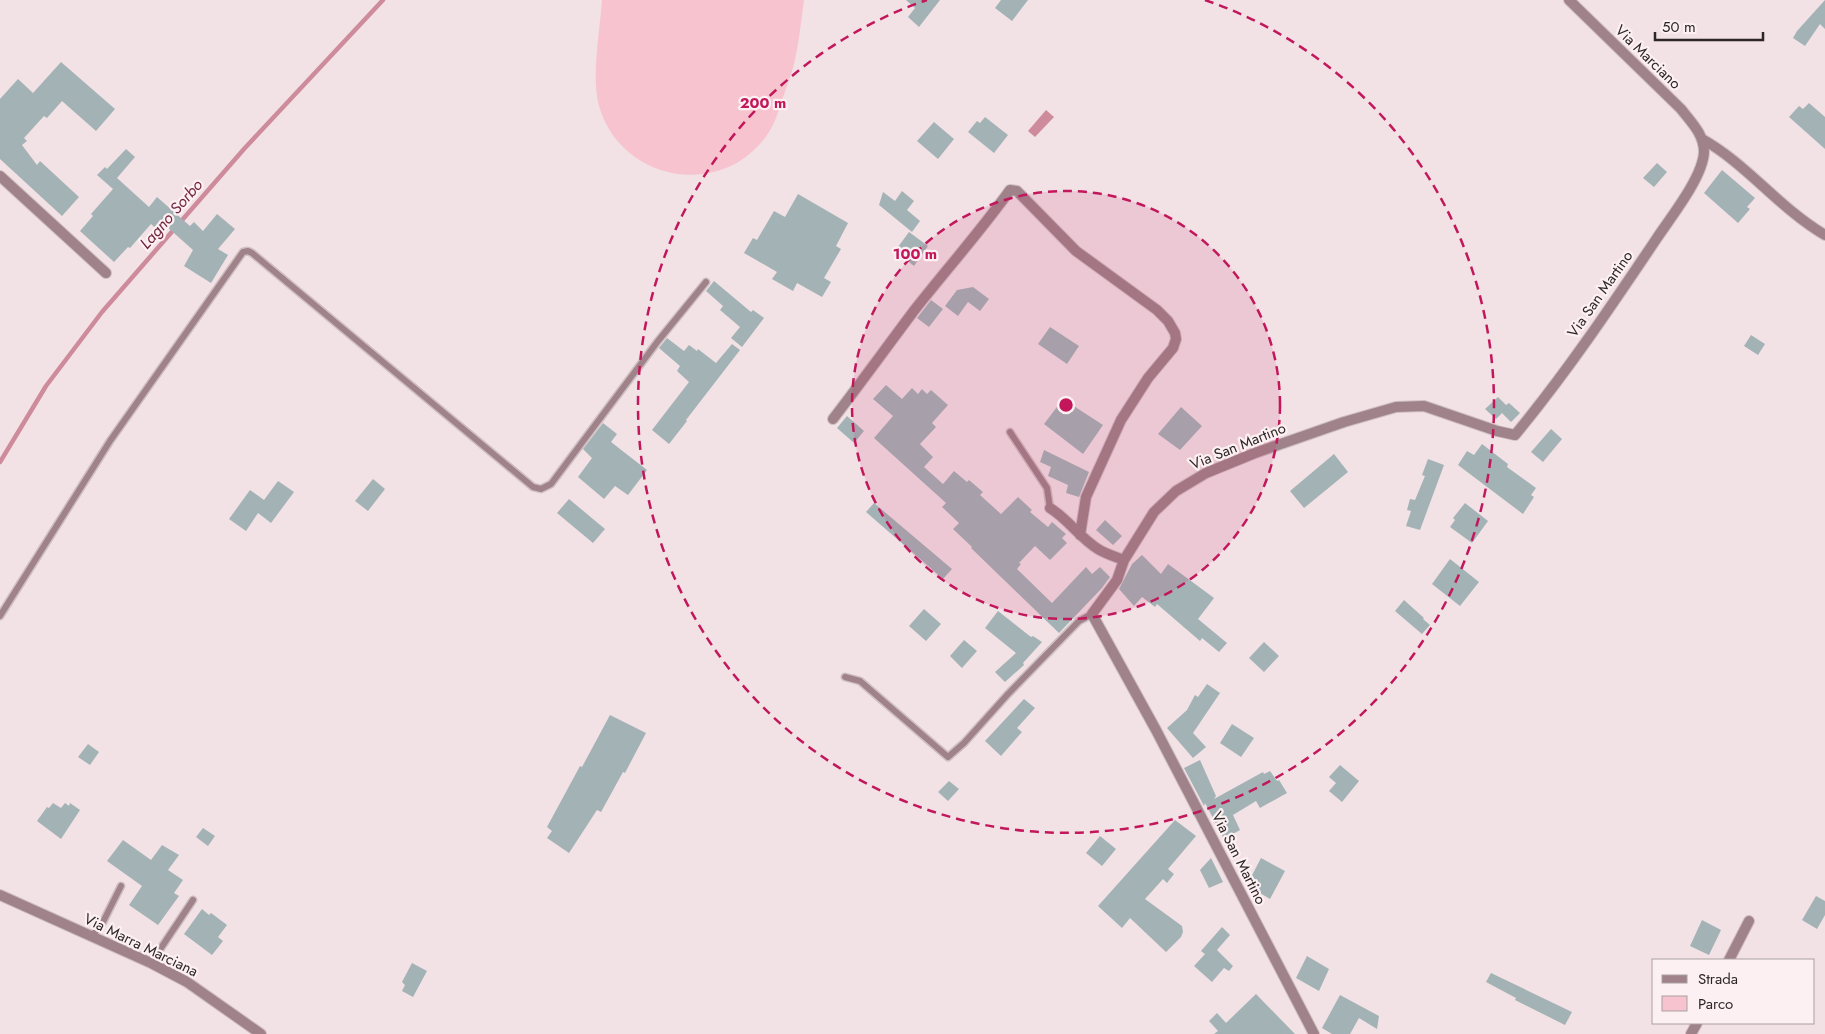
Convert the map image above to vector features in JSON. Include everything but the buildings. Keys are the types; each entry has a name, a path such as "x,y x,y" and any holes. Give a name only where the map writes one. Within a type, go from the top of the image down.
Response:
{"street":[{"name":"Via Marciano","path":"1569,0 1681,109 1696,127 1702,139"},
{"path":"1702,139 1720,149 1778,199 1825,235"},
{"name":"Via San Martino","path":"1314,1034 1156,730 1092,614 1117,580 1124,560 1154,512 1176,491 1206,473 1255,453 1344,422 1396,407 1424,406 1497,431 1515,435 1557,383 1689,189 1702,164 1704,151 1702,139"},
{"path":"0,176 106,273"},
{"path":"833,419 914,312 1010,190 1013,189 1076,251 1157,310 1168,321 1175,333 1176,339 1173,348 1148,378 1121,420 1086,497 1080,535"},
{"path":"1050,508 1060,514 1098,550 1124,560"},
{"name":"Via Marra Marciana","path":"0,896 92,936 188,982 261,1034"},
{"path":"1730,959 1750,921"}],"lane":[{"path":"0,616 110,441 243,252 248,251 252,253 533,487 541,489 551,484 658,341 706,282"},
{"path":"1010,432 1047,488 1050,508"},
{"path":"845,677 860,681 948,757 964,743 1008,694 1079,621 1092,614"},
{"path":"92,936 103,922 121,886"},
{"path":"151,963 194,900"}],"green space":[{"path":"602,0 804,0 793,69 776,118 767,135 748,156 725,169 700,174 674,173 650,166 628,152 611,132 599,106 596,67"}],"shaded area":[{"path":"1046,110 1054,117 1035,137 1028,131"}],"waterway":[{"name":"Lagno Sorbo","path":"0,462 46,386 102,312 244,149 383,0"}]}
